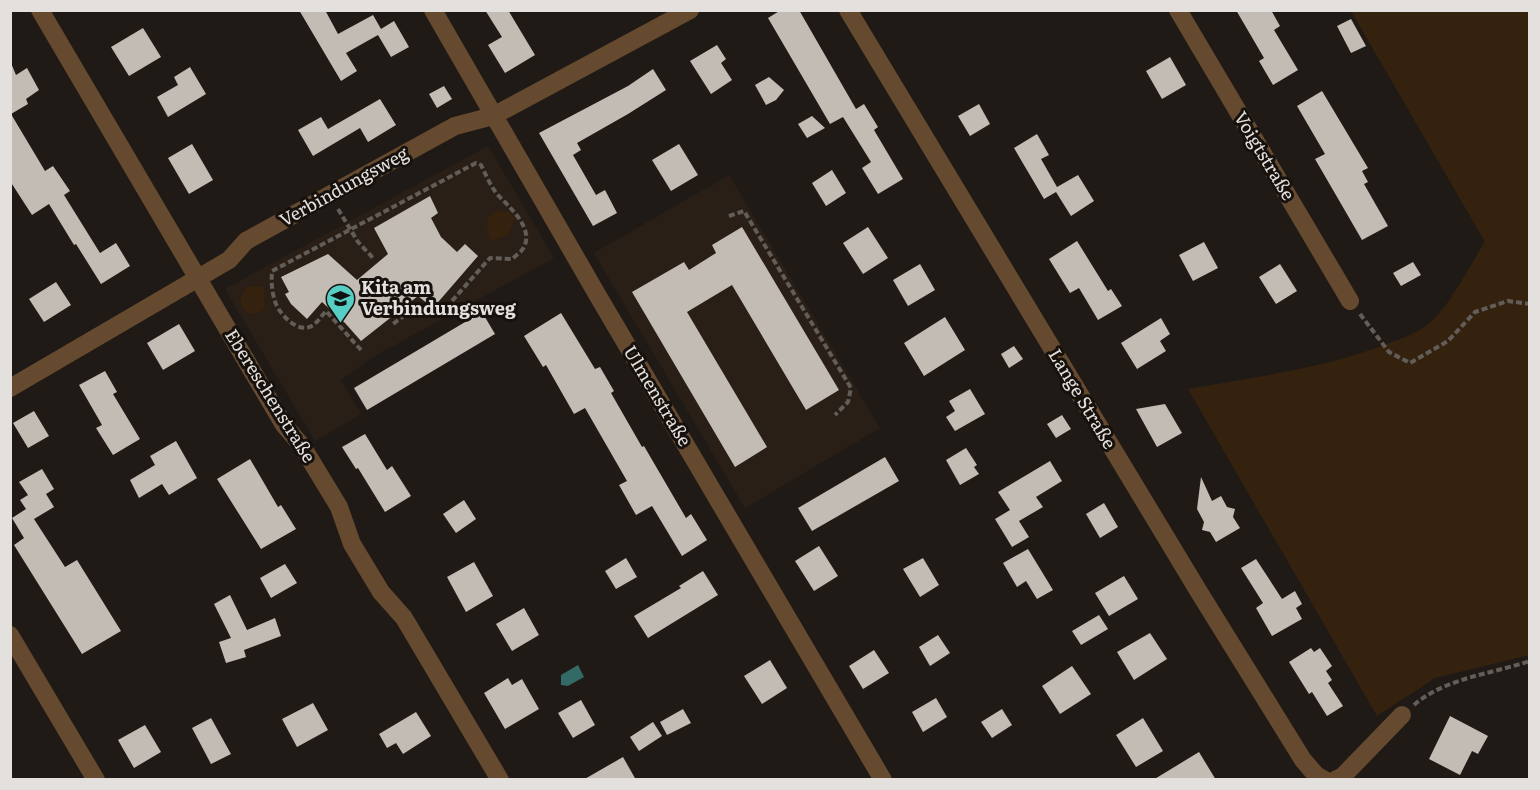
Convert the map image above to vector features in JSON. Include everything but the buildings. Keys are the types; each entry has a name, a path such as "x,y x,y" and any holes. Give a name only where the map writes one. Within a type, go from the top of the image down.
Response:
{"street":[{"name":"Ebereschenstraße","path":"40,10 284,425 302,446 339,507 352,544 375,583 404,618 500,780"},
{"name":"Ulmenstraße","path":"433,10 883,780"},
{"name":"Verbindungsweg","path":"10,388 229,260 246,241 455,126 493,116 690,10"},
{"name":"Lange Straße","path":"848,10 1303,760 1316,775 1325,780"},
{"name":"Voigtstraße","path":"1178,10 1350,301"},
{"path":"10,635 96,780"},
{"path":"1335,780 1343,776 1402,715"}],"path":[{"path":"361,350 326,310 313,325 307,328 299,328 290,321 277,305 271,282 272,272 476,163 481,165 489,184 511,207 521,223 526,236 523,249 512,259 490,258 437,315 430,315 417,306 393,324"},
{"path":"338,209 358,243 374,259"},
{"path":"729,216 744,211 851,388 848,402 835,415"},
{"path":"1350,301 1389,352 1410,363 1448,341 1475,312 1508,301 1530,303"},
{"path":"1402,715 1425,695 1440,687 1530,661"}],"shaded area":[{"path":"1351,11 1530,11 1529,655 1435,678 1377,716 1188,389 1265,376 1341,359 1417,332 1427,326 1446,305 1485,242"},
{"name":"Kita am Verbindungsweg","path":"488,146 554,258 373,357 341,380 361,414 315,441 225,289"},
{"path":"729,175 880,428 745,508 594,253"},
{"path":"496,211 510,212 515,218 508,235 491,241 487,232 488,218"},
{"path":"248,286 264,287 265,309 252,313 243,309 241,299"}],"water":[{"path":"578,665 584,677 568,686 561,685 561,675"}],"place":[{"name":"Kita am Verbindungsweg","path":"340,324"}]}
